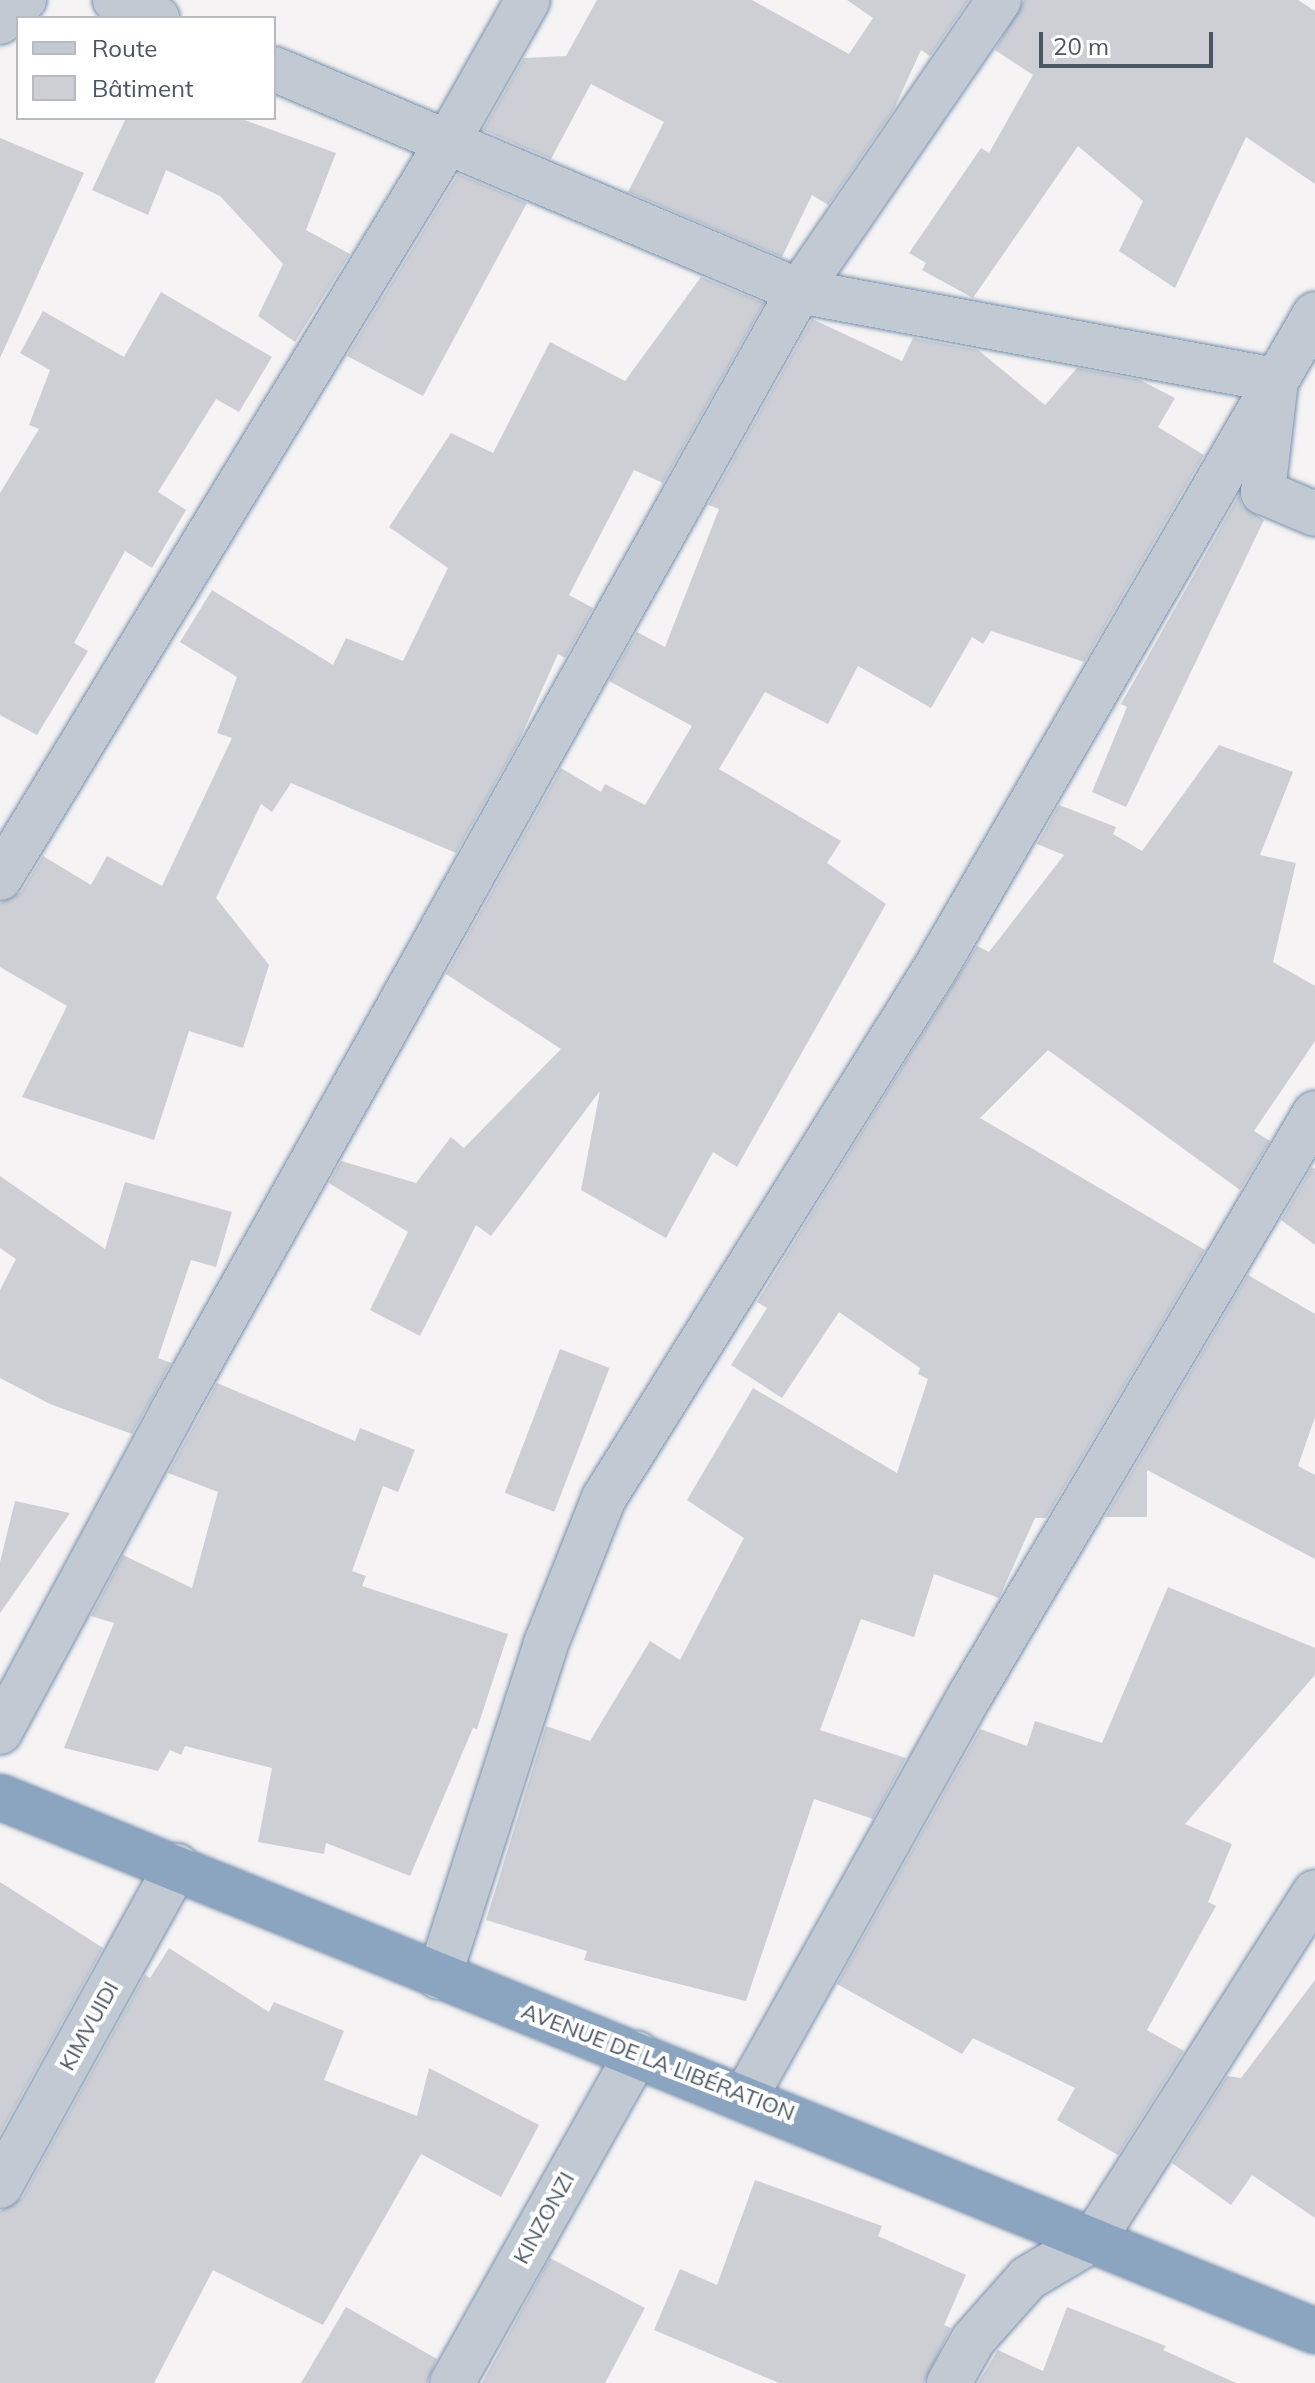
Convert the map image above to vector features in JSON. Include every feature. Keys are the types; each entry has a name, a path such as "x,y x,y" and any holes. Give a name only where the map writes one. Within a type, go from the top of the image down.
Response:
{"highway":[{"name":"AVENUE DE LA LIBÉRATION","path":"0,1797 177,1866 439,1977 746,2096 1315,2331"}],"street":[{"path":"0,22 24,0"},
{"path":"115,0 152,16"},
{"path":"0,878 447,143 528,0"},
{"path":"0,1732 171,1414 799,291 999,0"},
{"path":"276,70 799,291 1276,380"},
{"path":"439,1977 545,1646 604,1498 935,969 1315,314"},
{"path":"1276,380 1263,492 1315,514"},
{"path":"746,2096 971,1694 1315,1113"},
{"name":"KIMVUIDI","path":"0,2186 177,1866"},
{"path":"949,2383 973,2340 1028,2278 1094,2239 1315,1892"},
{"name":"KINZONZI","path":"452,2383 637,2053"}],"building":[{"path":"597,0 752,0 849,54 873,18 847,0 969,0 930,56 921,50 894,109 828,205 812,195 782,257 628,192 664,122 591,84 551,159 483,130 524,58 566,56"},
{"path":"1024,0 1298,0 1315,11 1315,184 1246,137 1175,288 1119,251 1143,201 1078,146 973,298 922,270 926,263 909,253 981,148 989,153 1033,75 995,50"},
{"path":"125,120 245,120 336,153 306,230 350,254 295,342 258,316 283,264 220,196 166,170 148,215 92,190"},
{"path":"0,138 84,173 0,358"},
{"path":"458,174 527,203 423,396 347,356"},
{"path":"701,277 764,303 663,483 634,470 569,595 593,608 565,658 558,654 518,743 456,853 291,783 272,812 261,804 216,898 269,965 243,1048 189,1031 154,1140 22,1097 67,1006 0,967 0,903 21,892 43,856 91,885 107,856 162,886 232,738 217,733 237,677 180,642 212,590 333,665 346,638 403,661 448,568 389,527 451,433 493,453 550,342 625,381"},
{"path":"161,292 272,357 239,412 216,399 158,492 186,510 152,568 125,551 74,643 88,651 37,735 0,715 0,493 39,429 29,425 50,370 20,353 43,311 124,357"},
{"path":"812,319 902,361 913,338 978,350 1045,405 1077,368 1140,380 1175,398 1158,427 1204,455 1084,662 991,631 983,644 972,637 931,708 858,666 828,724 765,692 719,769 841,841 827,863 886,904 737,1167 713,1152 666,1238 581,1190 600,1091 491,1236 476,1225 420,1336 370,1310 408,1232 329,1183 341,1161 416,1183 451,1137 464,1148 561,1049 446,974 561,768 601,792 605,784 645,805 692,726 609,681 637,632 665,647 719,509 708,505"},
{"path":"1239,495 1242,505 1264,520 1126,807 1092,792 1127,707 1121,704"},
{"path":"1219,745 1293,772 1260,855 1296,863 1273,962 1315,986 1315,1041 1254,1131 1270,1141 1240,1190 1048,1050 980,1118 1205,1250 1046,1518 1035,1518 999,1598 934,1574 914,1637 861,1619 820,1730 906,1758 873,1819 814,1799 746,2001 584,1960 587,1951 486,1920 546,1726 590,1741 650,1641 680,1660 744,1538 687,1500 753,1388 897,1473 928,1379 918,1374 920,1368 839,1312 782,1398 731,1365 767,1308 757,1302 977,946 989,952 1064,855 1037,844 1059,805 1116,827 1113,834 1142,851"},
{"path":"1312,1167 1315,1169 1315,1245 1281,1220"},
{"path":"0,1176 105,1249 125,1182 232,1212 216,1267 191,1260 158,1358 171,1363 132,1434 50,1404 0,1378 0,1290 16,1259 0,1248"},
{"path":"1248,1275 1315,1314 1315,1417 1298,1466 1315,1475 1315,1559 1147,1470 1147,1517 1105,1517"},
{"path":"560,1349 609,1368 554,1512 505,1493"},
{"path":"217,1383 355,1441 360,1428 415,1450 398,1492 383,1486 352,1571 366,1576 362,1586 508,1634 477,1729 473,1728 410,1876 326,1843 324,1854 258,1842 272,1768 185,1746 181,1755 170,1750 158,1771 64,1748 114,1623 91,1616 123,1555 192,1588 218,1492 168,1473"},
{"path":"15,1501 70,1513 0,1613 0,1562"},
{"path":"1168,1587 1315,1648 1315,1675 1185,1824 1232,1844 1208,1902 1216,1906 1147,2030 1184,2051 1118,2155 1057,2120 1075,2088 973,2038 962,2054 837,1984 980,1729 1027,1746 1035,1721 1102,1743"},
{"path":"0,1882 103,1948 0,2134"},
{"path":"169,1948 269,2012 274,2002 344,2031 324,2080 417,2116 429,2068 539,2125 501,2197 421,2154 323,2325 213,2270 154,2383 0,2383 0,2211 22,2198 145,1975 150,1978"},
{"path":"1315,1980 1315,2218 1252,2175 1231,2205 1172,2163 1227,2076 1241,2078"},
{"path":"755,2180 882,2226 878,2236 966,2275 944,2325 951,2328 924,2383 779,2383 654,2330 680,2269 717,2285"},
{"path":"550,2258 645,2308 605,2383 482,2383"},
{"path":"346,2307 437,2359 427,2383 301,2383"},
{"path":"1067,2307 1166,2346 1163,2350 1236,2383 978,2383 998,2350 1043,2371"}]}
